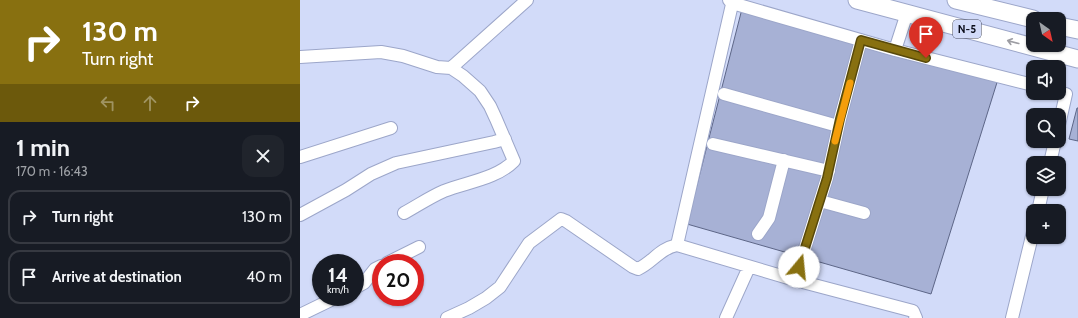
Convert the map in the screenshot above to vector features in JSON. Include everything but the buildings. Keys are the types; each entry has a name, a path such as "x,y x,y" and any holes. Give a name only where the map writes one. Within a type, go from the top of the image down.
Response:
{"highway":[{"name":"N-5","path":"857,0 1078,59"},
{"name":"N-5","path":"956,0 1026,17"},
{"path":"1066,27 1078,30"}],"street":[{"path":"451,68 527,0"},
{"path":"677,245 731,1 895,50 1026,83"},
{"path":"895,50 907,13"},
{"path":"795,280 829,171 838,126 861,40"},
{"path":"300,57 381,52 403,56 437,67 451,68 480,91 490,106 514,161 493,175 443,192 404,213"},
{"path":"724,94 838,126"},
{"path":"1064,108 1068,94"},
{"path":"300,157 391,128"},
{"path":"300,215 346,190 370,174 396,163 505,139"},
{"path":"713,144 829,171"},
{"path":"758,234 768,218 784,160"},
{"path":"820,202 864,213"},
{"path":"447,318 465,314 500,287 529,243 561,219 638,269 647,265 650,260 665,249 677,245 795,280 913,311 916,318"},
{"path":"1012,318 1030,244"},
{"path":"405,254 419,247"},
{"path":"726,318 749,267"},
{"path":"364,283 372,273"},
{"path":"304,318 300,315 318,306"}],"slow traffic":[{"path":"835,141 850,83"}],"route":[{"path":"799,267 827,178 840,119 861,40 926,58"}]}
